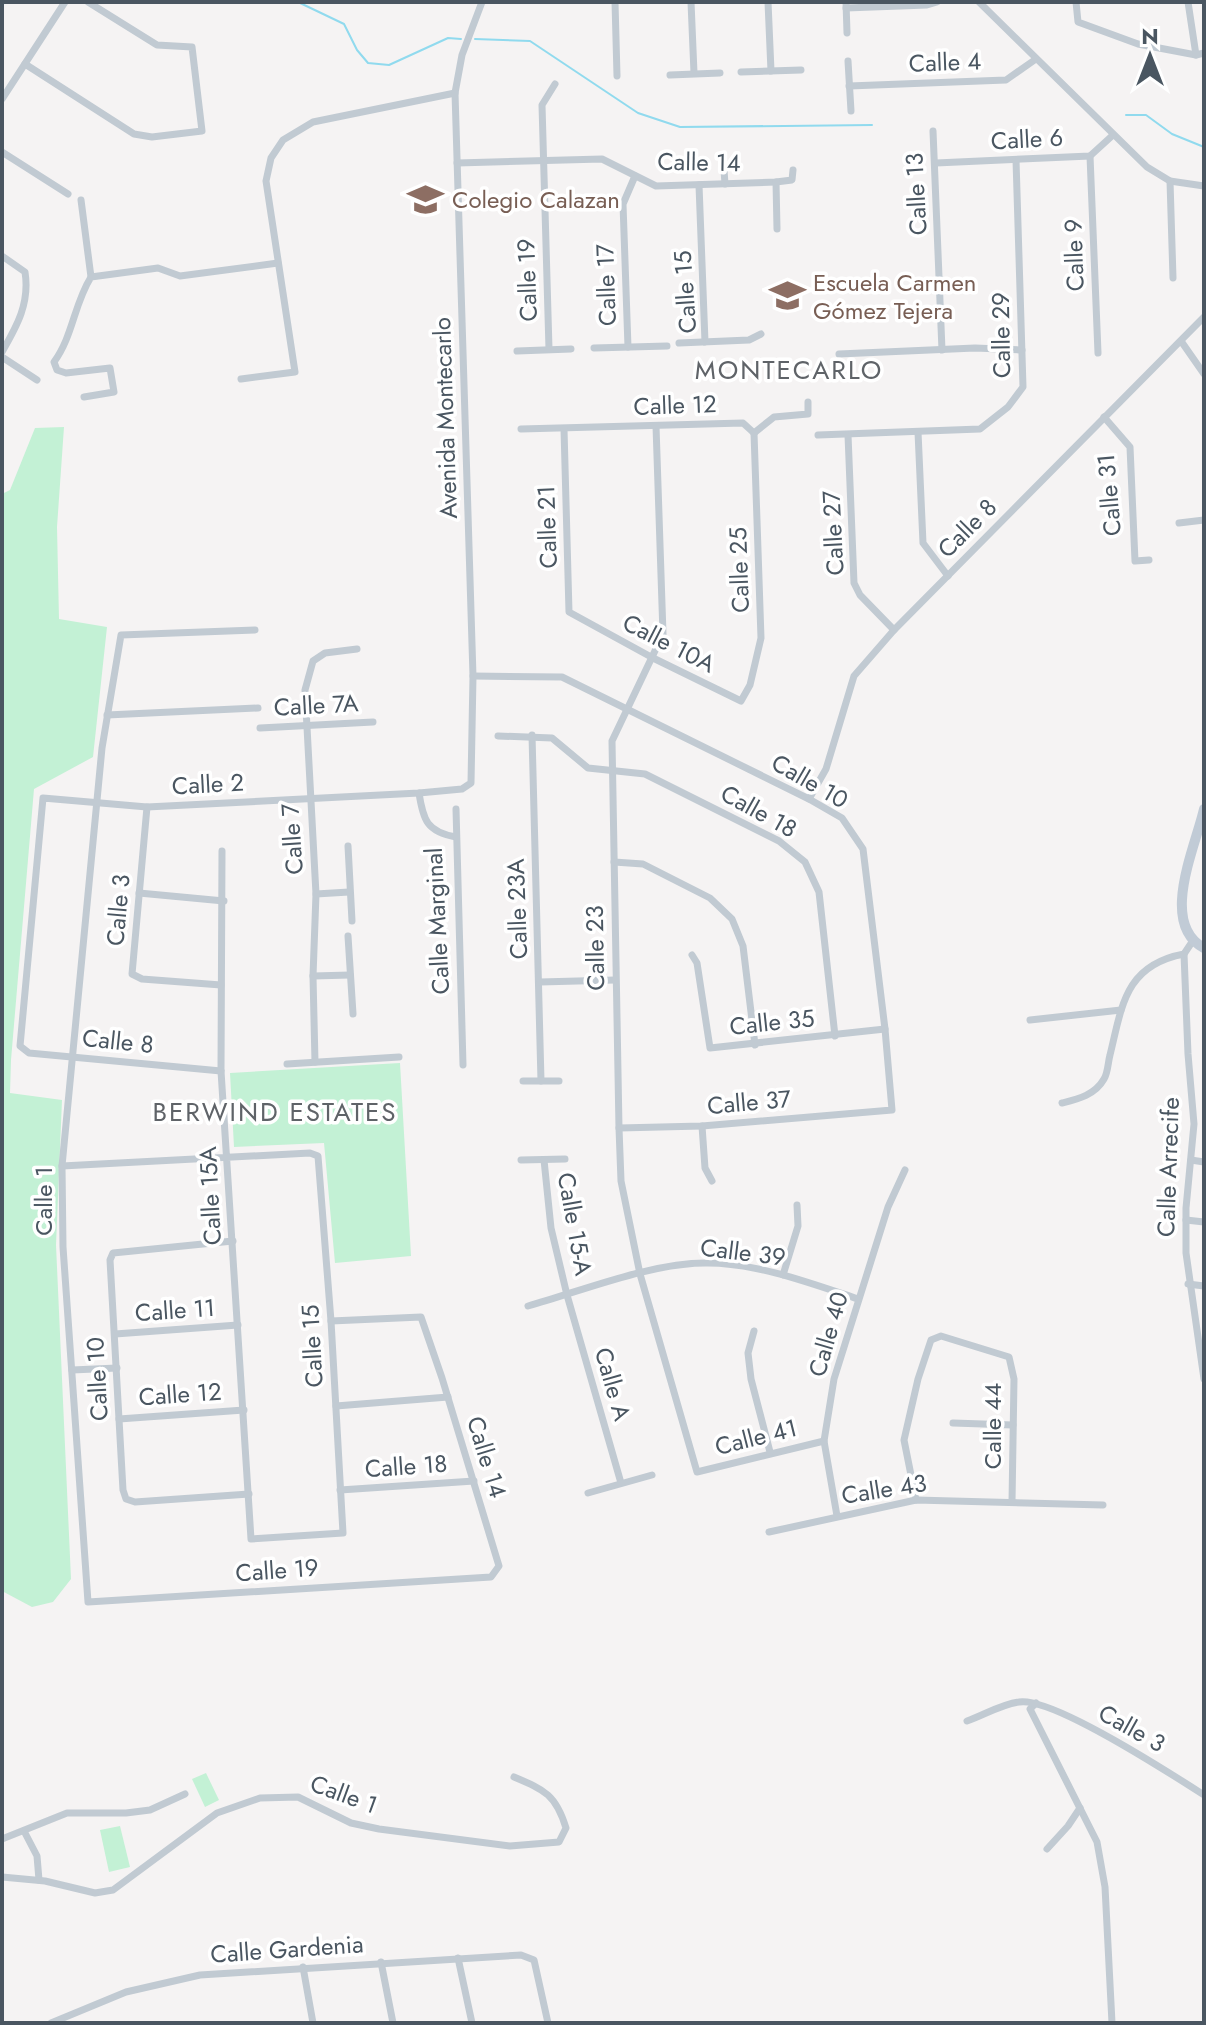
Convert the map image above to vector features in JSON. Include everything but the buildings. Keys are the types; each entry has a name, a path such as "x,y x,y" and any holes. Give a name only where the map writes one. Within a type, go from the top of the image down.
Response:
{"street":[{"path":"2,99 65,2"},
{"path":"25,64 134,134 152,137 202,131 192,47 157,45 88,2"},
{"name":"Avenida Montecarlo","path":"419,793 462,789 471,783 473,676 455,93 462,55 482,2"},
{"path":"615,2 617,76"},
{"path":"691,2 694,73"},
{"path":"768,2 771,71"},
{"path":"847,33 846,5 927,5 937,2"},
{"path":"979,2 1147,167 1170,181 1204,186"},
{"path":"1076,2 1078,22 1138,44 1200,54 1188,2"},
{"name":"Calle 4","path":"849,86 1006,80 1036,59"},
{"path":"848,61 851,111"},
{"path":"741,72 801,70"},
{"path":"670,75 720,73"},
{"name":"Calle 19","path":"517,351 549,349 542,105 555,84"},
{"path":"241,379 295,372 266,181 271,158 283,140 313,122 455,93"},
{"name":"Calle 13","path":"933,131 942,350"},
{"name":"Calle 6","path":"936,163 1090,156 1113,135"},
{"path":"2,152 68,194"},
{"name":"Calle 9","path":"1090,156 1098,353"},
{"name":"Calle 14","path":"457,163 602,159 656,186 776,182 792,180 793,170"},
{"name":"Calle 29","path":"848,435 980,429 1008,407 1023,387 1016,160"},
{"path":"724,170 725,184"},
{"name":"Calle 17","path":"628,347 623,204 635,176"},
{"path":"1170,181 1173,278"},
{"path":"776,182 777,229"},
{"name":"Calle 15","path":"699,185 705,342 749,340 761,334"},
{"path":"81,200 91,277 81,294 71,330 54,362 57,370 66,373 110,368 114,392 84,397"},
{"path":"2,256 25,272 28,288 20,321 2,354 37,380"},
{"path":"91,277 158,268 180,276 278,263"},
{"name":"Calle 8","path":"809,799 826,769 854,676 894,630 1204,317"},
{"path":"1181,341 1204,374"},
{"path":"679,343 705,342"},
{"path":"594,348 667,346"},
{"path":"549,349 571,349"},
{"path":"839,354 1022,350"},
{"path":"754,433 774,417 808,414 808,402"},
{"name":"Calle 31","path":"1104,417 1130,447 1135,561 1149,560"},
{"name":"Calle 12","path":"521,429 743,423 754,433"},
{"name":"Calle 23","path":"656,426 663,634 612,741 621,1181 640,1274 697,1472"},
{"name":"Calle 21","path":"564,429 569,612 580,618"},
{"path":"918,432 923,543 948,576"},
{"name":"Calle 25","path":"741,701 750,685 761,638 754,433"},
{"path":"818,435 848,435"},
{"name":"Calle 27","path":"848,435 854,583 860,595 894,630"},
{"path":"1179,523 1204,520"},
{"name":"Calle 10A","path":"580,618 741,701"},
{"name":"Calle 1","path":"88,1600 63,1247 62,1166 107,715 121,635 255,630"},
{"name":"Calle 7","path":"315,1062 313,976 316,894 305,690 313,661 325,653 357,649"},
{"name":"Calle 10","path":"473,676 562,677 842,818 863,849 892,1110 882,1111"},
{"path":"107,715 258,708"},
{"name":"Calle 7A","path":"260,728 373,722"},
{"path":"498,736 532,735"},
{"name":"Calle 18","path":"532,735 552,738 588,768 645,774 779,841 805,862 819,892 835,1036"},
{"name":"Calle 23A","path":"532,735 541,1081"},
{"name":"Calle 2","path":"21,1039 43,798 147,807 419,793"},
{"name":"Calle Marginal","path":"419,793 422,812 429,826 441,835 456,837 463,1065"},
{"name":"Calle 3","path":"147,807 132,974 142,979 221,985"},
{"path":"456,809 456,837"},
{"path":"1204,809 1181,895 1181,916 1192,942 1204,948"},
{"path":"348,846 352,921"},
{"name":"Calle 15A","path":"222,851 221,1071 251,1539"},
{"path":"614,862 643,864 710,898 732,919 743,946 755,1045"},
{"path":"316,894 349,892"},
{"path":"139,893 224,901"},
{"path":"348,936 353,1014"},
{"path":"1062,1103 1086,1096 1104,1079 1128,989 1141,973 1184,954 1192,942"},
{"name":"Calle Arrecife","path":"1184,954 1194,1124 1186,1220 1188,1284 1204,1379"},
{"name":"Calle 35","path":"692,955 697,963 710,1048 885,1029"},
{"path":"313,976 350,975"},
{"path":"540,982 615,980"},
{"path":"1030,1020 1121,1010"},
{"name":"Calle 8","path":"21,1039 20,1046 29,1053 221,1071"},
{"path":"287,1064 399,1057"},
{"path":"523,1081 559,1081"},
{"path":"1192,1104 1204,1103"},
{"name":"Calle 37","path":"619,1128 702,1126 882,1111"},
{"path":"702,1126 705,1168 712,1181"},
{"name":"Calle 15","path":"228,1156 310,1153 318,1156 331,1321 343,1533 251,1539"},
{"path":"62,1166 228,1156"},
{"name":"Calle 15-A","path":"521,1160 565,1159"},
{"name":"Calle 15-A","path":"544,1160 551,1228 567,1295"},
{"path":"1191,1160 1204,1162"},
{"name":"Calle 40","path":"837,1516 824,1441 834,1379 888,1207 905,1170"},
{"path":"783,1275 798,1226 797,1205"},
{"path":"1186,1220 1204,1222"},
{"name":"Calle 10","path":"233,1241 113,1253 110,1260 123,1490 126,1499 135,1502 249,1494"},
{"name":"Calle 39","path":"528,1306 678,1265 710,1263 783,1275 858,1299"},
{"path":"1188,1284 1204,1286"},
{"name":"Calle A","path":"567,1295 621,1483"},
{"name":"Calle 14","path":"331,1321 421,1317 499,1566 491,1577 469,1578"},
{"name":"Calle 11","path":"115,1334 238,1325"},
{"path":"754,1331 748,1353 751,1379 770,1452"},
{"name":"Calle 44","path":"916,1500 904,1440 931,1340 941,1336 1009,1357 1014,1379 1012,1502"},
{"path":"72,1370 117,1368"},
{"path":"336,1406 448,1397"},
{"name":"Calle 12","path":"119,1419 244,1410"},
{"path":"953,1423 1013,1425"},
{"name":"Calle 41","path":"697,1472 824,1441"},
{"path":"588,1493 652,1475"},
{"name":"Calle 18","path":"340,1490 474,1481"},
{"name":"Calle 43","path":"769,1532 916,1500 1103,1505"},
{"name":"Calle 19","path":"88,1600 469,1578"},
{"path":"967,1721 1020,1701 1036,1703"},
{"path":"1036,1703 1030,1709 1097,1842 1105,1887 1112,2023"},
{"name":"Calle 3","path":"1036,1703 1132,1750 1204,1795"},
{"name":"Calle 1","path":"2,1877 39,1880 95,1893 113,1890 128,1882 217,1813 260,1798 298,1797 351,1823 379,1829 510,1846 559,1842 566,1828 559,1805 543,1789 514,1777"},
{"path":"2,1839 67,1813 150,1810 185,1794"},
{"path":"1047,1849 1080,1808"},
{"path":"24,1831 37,1856 39,1880"},
{"name":"Calle Gardenia","path":"51,2023 126,1992 185,1978 303,1967 521,1955 534,1960 548,2023"},
{"path":"458,1958 472,2023"},
{"path":"381,1962 393,2023"},
{"path":"303,1967 313,2023"}],"green space":[{"path":"64,427 57,527 59,619 107,627 93,757 34,789 11,1060 10,1093 62,1100 56,1245 71,1579 53,1602 32,1607 2,1591 2,494 10,490 35,428"},
{"path":"400,1063 411,1256 335,1263 324,1143 234,1147 230,1073"},
{"path":"206,1773 219,1800 205,1807 192,1779"},
{"path":"120,1826 130,1867 109,1872 100,1830"}],"waterway":[{"path":"2,5 5,2"},
{"path":"298,2 344,24 357,50 368,63 389,65 448,38 461,39"},
{"path":"475,39 530,41 638,113 680,127 872,125"},
{"path":"1126,115 1146,115 1172,134 1204,147"}],"place":[{"name":"Colegio Calazan","path":"426,199"},
{"name":"Escuela Carmen Gómez Tejera","path":"787,296"}],"district":[{"name":"MONTECARLO","path":"789,370"},
{"name":"BERWIND ESTATES","path":"275,1112"}]}
